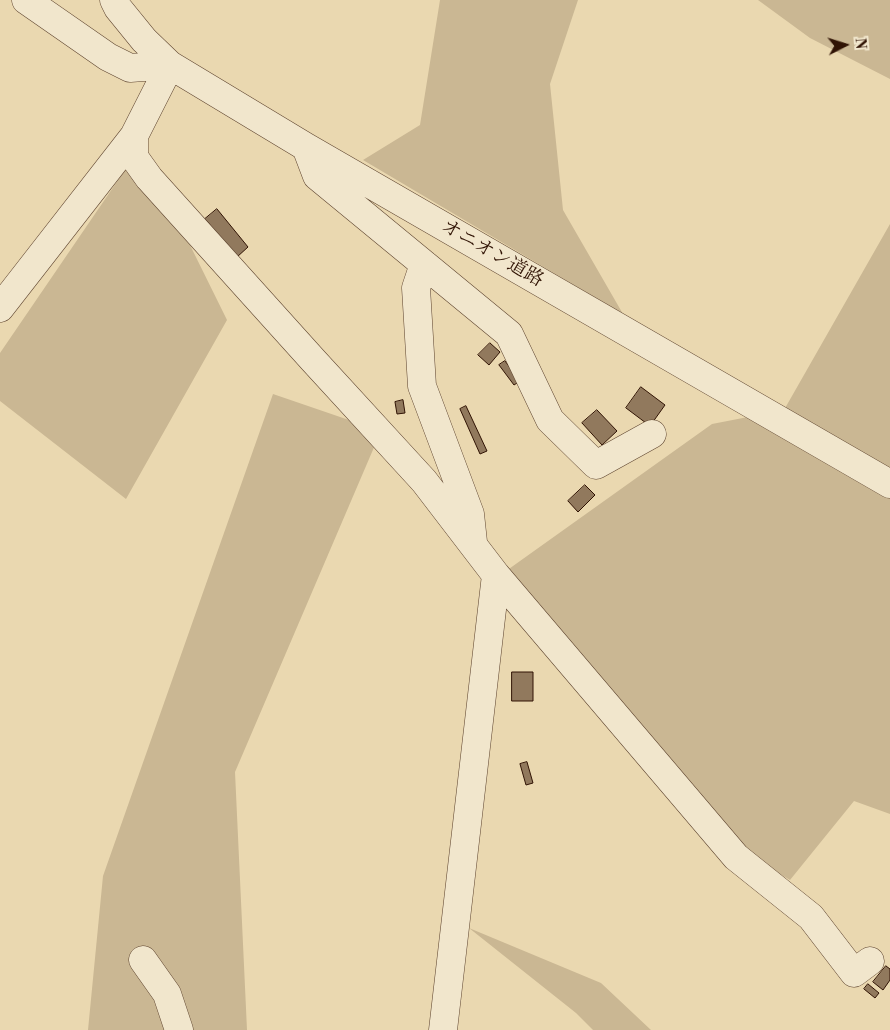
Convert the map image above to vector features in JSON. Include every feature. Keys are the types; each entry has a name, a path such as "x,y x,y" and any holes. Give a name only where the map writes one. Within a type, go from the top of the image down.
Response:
{"street":[{"path":"26,0 108,57 130,68 170,64"},
{"name":"オニオン道路","path":"114,0 118,8 144,40 170,64 306,147 890,484"},
{"path":"0,308 134,136 170,64"},
{"path":"134,136 134,157 149,178 424,481 496,575 736,857 810,917 854,973 870,961"},
{"path":"306,147 317,176 509,334 550,420 596,465 652,434"},
{"path":"424,264 416,288 422,386 470,514 473,544"},
{"path":"443,1030 496,575"},
{"path":"143,960 166,994 179,1030"}],"shaded area":[{"path":"440,0 578,0 550,84 563,210 623,314 363,160 420,125"},
{"path":"758,0 890,0 890,79 810,38"},
{"path":"125,170 188,241 227,320 126,499 0,401 0,353"},
{"path":"890,224 890,814 854,801 790,880 743,852 506,571 712,424 784,410"},
{"path":"273,394 381,431 235,772 247,1030 88,1030 103,876"},
{"path":"469,928 601,983 651,1030 593,1030 576,1013"}],"building":[{"path":"217,209 248,247 237,257 205,219"},
{"path":"490,343 500,352 489,365 478,355"},
{"path":"505,361 520,381 514,385 499,365"},
{"path":"641,387 665,405 650,426 626,408"},
{"path":"403,400 405,413 397,414 395,402"},
{"path":"466,406 487,451 480,454 460,409"},
{"path":"597,410 617,431 602,445 582,423"},
{"path":"585,485 595,495 578,512 568,501"},
{"path":"512,672 533,672 533,701 512,701"},
{"path":"527,762 533,783 526,785 520,764"},
{"path":"886,966 890,969 890,980 883,990 873,982"},
{"path":"868,984 879,993 875,998 864,989"}]}
